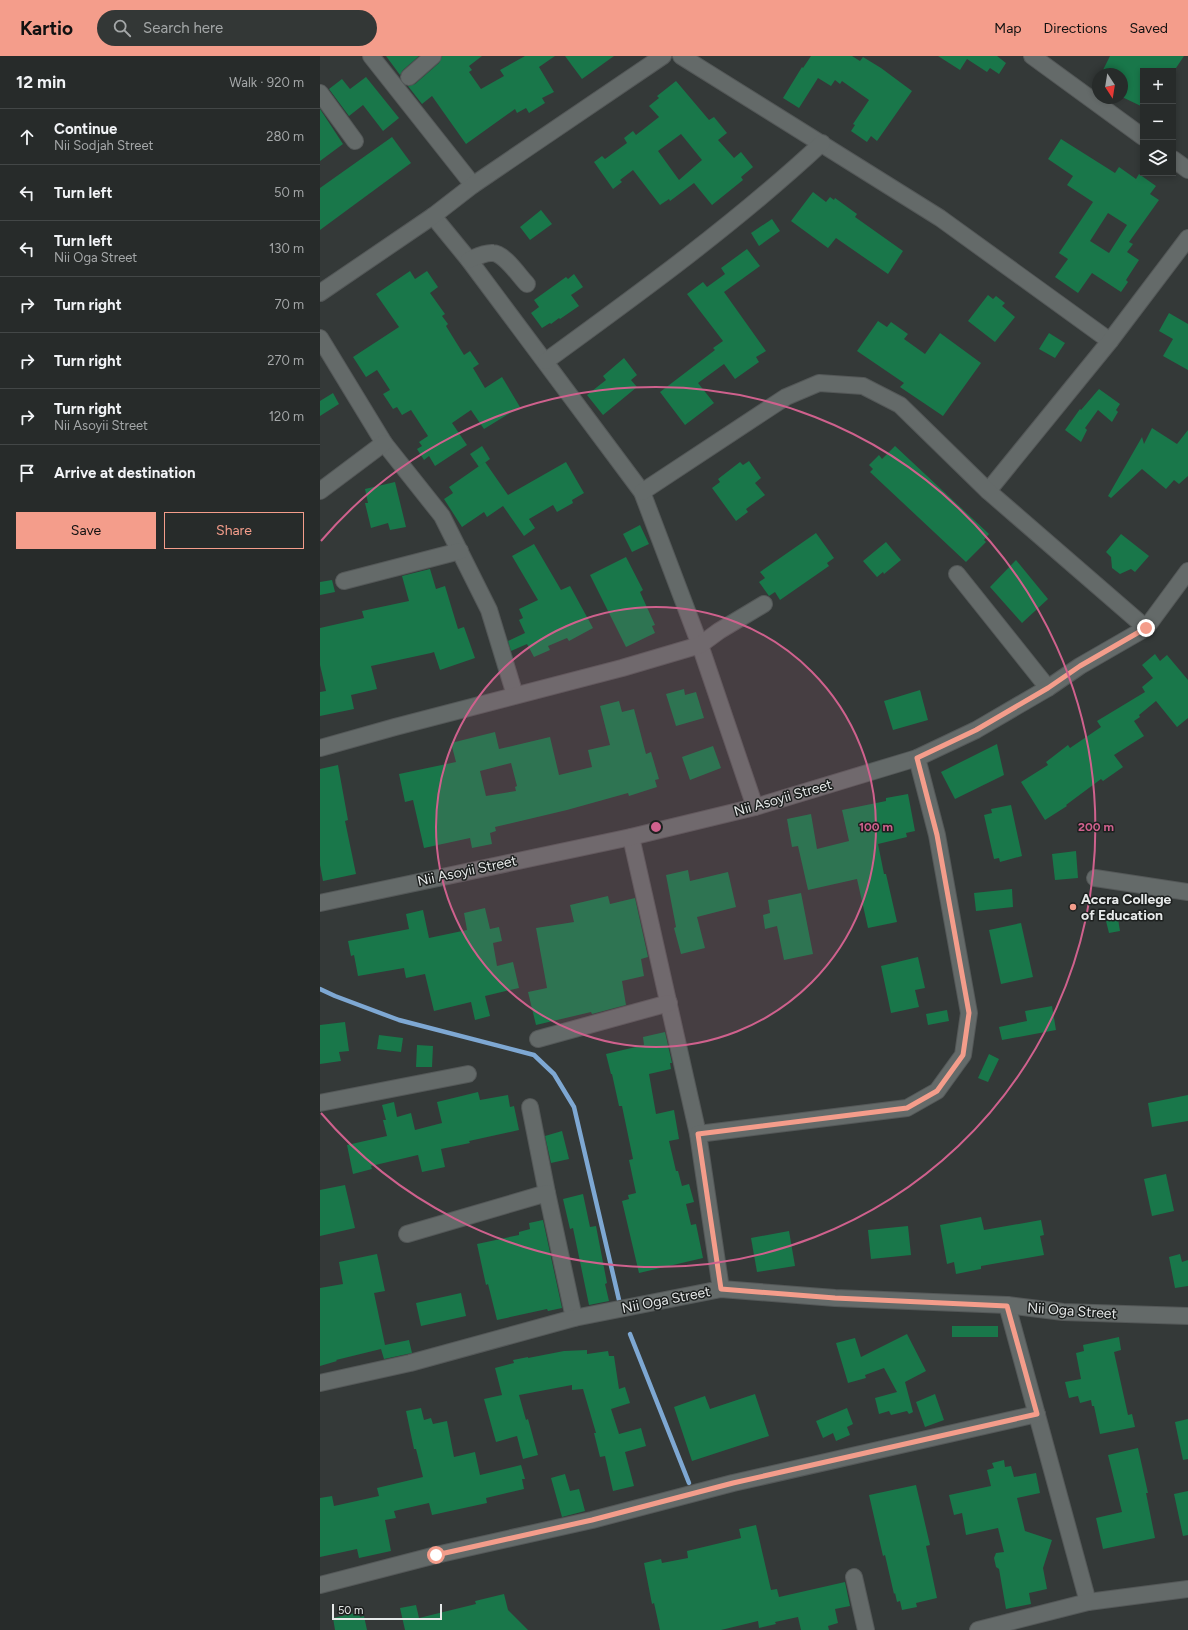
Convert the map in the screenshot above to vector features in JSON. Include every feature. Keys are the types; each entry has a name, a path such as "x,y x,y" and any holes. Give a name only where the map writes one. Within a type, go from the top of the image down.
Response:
{"street":[{"path":"371,56 473,185"},
{"path":"409,77 434,56"},
{"path":"320,293 433,216 473,185 663,56"},
{"path":"681,56 940,218 1110,341"},
{"path":"1032,56 1140,135"},
{"path":"320,93 355,141"},
{"path":"546,361 682,262 793,170 822,143"},
{"path":"1176,161 1188,170"},
{"path":"433,216 469,260 546,361 642,492 700,645 755,807"},
{"path":"988,491 1110,341 1188,238"},
{"path":"469,260 485,254 493,253 502,256 527,284"},
{"path":"320,338 384,444 442,516 489,610 515,695"},
{"path":"642,492 786,397 819,383 863,386 900,405 988,491 1146,628"},
{"path":"320,491 384,444"},
{"path":"344,581 460,551"},
{"name":"Nii Asoyii Street","path":"320,903 631,837 755,807 917,758 976,730 1048,688 1080,666 1146,628 1188,571"},
{"path":"958,574 1048,688"},
{"path":"320,748 515,695 622,668 700,645 718,631 764,604"},
{"path":"698,1134 907,1108 937,1091 963,1055 969,1013 937,835 917,758"},
{"path":"631,837 698,1134 721,1289"},
{"path":"1095,878 1188,892"},
{"path":"538,1040 669,1003"},
{"path":"320,1103 468,1074"},
{"path":"530,1107 574,1318"},
{"path":"407,1234 547,1192"},
{"name":"Nii Oga Street","path":"320,1383 410,1363 574,1318 721,1289 835,1298 1007,1306 1063,1312 1188,1316"},
{"path":"1007,1306 1088,1602"},
{"path":"320,1585 436,1555 592,1520 733,1483 1037,1414"},
{"path":"854,1577 866,1630"},
{"path":"978,1630 1088,1602 1188,1589"}],"building":[{"path":"386,56 419,56 403,70 400,75"},
{"path":"442,56 482,56 469,66 472,70 469,72 481,89 504,76 500,70 525,56 555,56 539,67 554,92 542,98 545,103 529,113 526,108 517,113 515,109 466,144 432,96 422,104 408,86 415,84 439,63"},
{"path":"565,56 614,56 582,79"},
{"path":"811,56 852,56 860,61 863,57 881,68 912,91 877,141 871,136 867,142 851,131 855,125 853,124 869,100 842,81 840,84 835,80 831,86 818,78 799,108 783,98 802,67 803,68"},
{"path":"938,56 997,56 1006,63 999,74 990,68 987,72 967,59 960,70"},
{"path":"1110,56 1184,56 1176,68 1140,68 1140,106 1128,100 1128,68 1104,68"},
{"path":"366,77 399,118 383,131 363,105 349,116 329,89 342,79 350,89"},
{"path":"676,81 709,120 714,117 727,133 718,140 734,158 741,152 753,167 741,177 743,180 712,205 694,183 670,201 669,199 660,205 633,170 620,180 622,182 613,189 594,162 602,156 605,159 627,143 624,138 633,131 636,135 659,117 649,106 659,98 657,96","holes":["681,134 702,160 679,180 658,151"]},
{"path":"320,109 343,144 320,161"},
{"path":"392,137 411,163 320,230 320,188"},
{"path":"1061,139 1115,173 1119,167 1136,179 1139,174 1156,186 1150,194 1159,200 1129,242 1133,244 1127,252 1139,260 1126,280 1128,282 1121,292 1092,273 1078,293 1055,277 1068,259 1059,253 1093,202 1067,185 1073,176 1048,159","holes":["1108,213 1127,225 1109,253 1090,241"]},
{"path":"813,192 826,202 830,197 834,200 835,198 857,214 855,217 903,251 888,274 836,238 828,248 791,221"},
{"path":"541,210 552,224 530,240 520,227"},
{"path":"772,219 780,231 759,246 751,233"},
{"path":"747,249 760,266 724,292 766,351 756,357 759,362 735,379 724,364 698,383 714,403 685,425 660,392 715,350 713,348 723,341 687,294 703,282 707,287 725,274 721,268"},
{"path":"410,271 415,279 427,271 438,287 430,293 445,314 442,316 448,324 446,326 464,355 470,351 479,364 473,368 485,388 502,377 520,407 484,429 471,410 452,423 467,445 435,466 429,456 424,460 417,449 422,446 419,442 428,436 411,410 402,415 397,407 393,409 383,394 390,390 377,370 366,377 353,357 399,327 376,294"},
{"path":"574,274 583,287 571,295 579,306 560,319 559,318 542,328 531,313 539,307 534,300 566,277 568,279"},
{"path":"988,295 993,299 996,296 1005,303 1002,306 1015,317 995,342 968,321"},
{"path":"1169,313 1188,324 1188,370 1163,356 1173,339 1159,331"},
{"path":"878,321 887,327 891,322 908,334 904,339 925,354 940,333 981,363 943,416 900,387 904,383 857,351"},
{"path":"1049,333 1065,343 1055,358 1039,349"},
{"path":"624,358 637,375 631,380 637,387 603,415 587,395 606,380 603,376"},
{"path":"1099,389 1120,404 1116,410 1118,412 1112,422 1098,410 1085,428 1087,430 1081,442 1065,430 1080,409 1081,410"},
{"path":"333,393 339,404 320,416 320,401"},
{"path":"1152,428 1177,444 1188,430 1188,476 1179,484 1174,480 1166,489 1142,469 1111,498 1108,496 1142,437 1144,444"},
{"path":"482,446 490,459 479,467 470,454"},
{"path":"895,446 989,534 984,540 986,542 966,562 870,472 873,469 869,465 879,455 882,459"},
{"path":"749,461 761,478 755,483 765,495 746,509 748,512 736,521 712,488 720,482 718,479 740,462 743,465"},
{"path":"485,462 508,495 566,462 584,493 572,500 573,503 557,512 553,505 529,519 535,528 524,536 503,506 487,517 484,512 462,527 444,499 453,493 449,487"},
{"path":"395,482 406,527 390,530 388,523 371,528 365,503 368,503 365,489"},
{"path":"640,525 649,544 632,552 623,534"},
{"path":"816,533 834,558 827,563 829,566 780,600 775,592 769,596 759,582 765,578 760,572"},
{"path":"1121,534 1149,556 1135,572 1131,569 1120,574 1112,568 1111,557 1106,552"},
{"path":"886,542 901,560 884,574 883,572 877,577 863,561"},
{"path":"534,544 561,590 570,586 593,628 569,641 567,638 548,646 550,650 534,657 527,644 511,651 508,641 525,633 519,620 523,618 519,609 538,600 512,556"},
{"path":"626,557 643,590 640,592 655,625 652,626 655,633 626,647 590,575"},
{"path":"1016,560 1048,599 1022,623 990,587"},
{"path":"430,569 436,589 445,586 458,629 464,627 475,658 440,670 434,652 371,666 377,689 351,695 354,709 320,716 320,692 326,691 320,665 320,628 364,618 362,611 409,601 402,576"},
{"path":"332,580 335,592 320,595 320,582"},
{"path":"1155,654 1160,661 1167,655 1188,680 1188,718 1177,727 1156,701 1134,721 1144,736 1114,755 1123,767 1103,781 1101,779 1066,805 1067,806 1045,820 1021,782 1048,765 1046,762 1068,745 1070,748 1101,727 1097,721 1145,692 1142,687 1153,678 1142,665"},
{"path":"684,689 685,695 696,692 704,718 676,726 666,694"},
{"path":"920,690 928,720 893,730 884,701"},
{"path":"619,701 622,712 634,709 646,754 651,752 659,779 655,780 657,787 629,796 628,793 567,810 495,827 496,831 490,833 492,844 472,848 470,838 424,848 413,800 405,802 399,774 456,762 451,743 495,732 499,749 550,737 559,775 592,767 588,750 610,745 600,706","holes":["511,763 517,786 515,787 516,791 486,796 480,771"]},
{"path":"997,744 1004,775 955,799 941,772"},
{"path":"713,746 721,768 690,780 682,757"},
{"path":"338,765 348,820 345,821 356,874 323,881 320,865 320,769"},
{"path":"908,794 915,831 906,833 907,837 878,844 884,874 886,874 897,922 868,928 857,879 808,890 798,846 792,847 787,819 811,814 817,849 849,841 842,810 886,801 886,798"},
{"path":"1011,805 1022,856 1000,862 999,858 994,859 984,815 992,813 991,809"},
{"path":"1076,851 1078,878 1055,880 1052,854"},
{"path":"688,870 690,881 728,872 736,907 697,917 705,948 681,954 674,928 676,927 666,875"},
{"path":"1012,889 1013,907 976,911 974,893"},
{"path":"801,893 813,954 784,960 777,926 765,929 763,915 770,913 768,900"},
{"path":"608,896 610,904 635,898 648,957 641,959 644,976 622,981 626,1005 592,1014 591,1012 536,1025 528,992 547,988 536,928 574,922 570,905"},
{"path":"485,908 490,929 499,927 502,941 493,943 497,966 513,962 519,988 485,996 490,1016 475,1020 471,1002 434,1011 425,974 406,978 404,968 358,976 354,955 351,956 348,941 409,929 406,914 423,910 429,938 467,930 464,913"},
{"path":"1118,919 1120,931 1109,933 1106,921"},
{"path":"1021,923 1033,977 1001,984 989,930"},
{"path":"918,957 925,988 915,990 919,1007 891,1013 881,966"},
{"path":"1052,1006 1056,1030 1002,1040 999,1027 1027,1021 1025,1011"},
{"path":"947,1010 949,1021 928,1025 926,1014"},
{"path":"345,1022 349,1051 339,1052 341,1061 320,1064 320,1025"},
{"path":"665,1032 672,1063 670,1063 671,1069 649,1074 656,1114 674,1110 679,1139 669,1141 676,1171 678,1171 682,1186 689,1184 694,1202 686,1204 691,1225 696,1224 703,1258 639,1273 622,1201 629,1199 628,1195 636,1193 629,1160 633,1159 622,1106 619,1106 606,1054 644,1045 643,1037"},
{"path":"379,1035 403,1038 401,1052 377,1049"},
{"path":"417,1045 433,1046 432,1067 416,1067"},
{"path":"989,1054 999,1059 988,1082 978,1078"},
{"path":"478,1092 480,1100 508,1095 510,1107 514,1106 519,1130 441,1149 445,1167 422,1172 418,1155 371,1166 372,1169 353,1174 347,1145 387,1136 383,1120 386,1120 382,1105 394,1102 397,1117 411,1113 415,1130 442,1123 437,1102"},
{"path":"1188,1095 1188,1121 1152,1127 1148,1103"},
{"path":"562,1131 569,1159 551,1163 545,1136"},
{"path":"1166,1174 1174,1211 1152,1216 1144,1179"},
{"path":"345,1185 355,1228 320,1236 320,1190"},
{"path":"583,1194 590,1227 596,1226 609,1301 589,1305 573,1228 570,1229 563,1199"},
{"path":"981,1217 984,1230 1041,1220 1044,1235 1040,1236 1044,1255 981,1266 981,1269 956,1274 954,1262 947,1264 940,1225"},
{"path":"543,1220 562,1308 548,1311 547,1309 497,1320 488,1284 486,1285 477,1244 519,1235 519,1232 530,1229 529,1223"},
{"path":"908,1226 911,1255 871,1259 868,1230"},
{"path":"789,1231 795,1266 757,1272 751,1238"},
{"path":"377,1254 385,1291 374,1293 385,1345 409,1340 412,1353 384,1359 381,1349 336,1360 337,1361 320,1366 320,1288 343,1284 339,1262"},
{"path":"1180,1254 1182,1262 1188,1260 1188,1286 1175,1288 1169,1257"},
{"path":"461,1293 466,1316 421,1326 416,1303"},
{"path":"952,1326 998,1326 998,1337 952,1337"},
{"path":"907,1334 926,1371 905,1382 913,1412 909,1414 907,1411 891,1415 889,1411 879,1414 875,1398 897,1392 884,1368 865,1375 866,1378 848,1383 836,1343 855,1338 861,1357"},
{"path":"1119,1337 1121,1350 1114,1352 1128,1415 1132,1414 1135,1427 1100,1434 1094,1406 1092,1406 1091,1400 1080,1403 1078,1396 1069,1398 1065,1382 1081,1379 1076,1353 1084,1351 1083,1345"},
{"path":"587,1350 587,1354 608,1351 609,1356 614,1356 619,1389 625,1387 630,1403 611,1409 619,1434 641,1428 646,1446 625,1452 634,1486 613,1491 605,1456 600,1457 594,1433 596,1433 583,1389 572,1390 572,1385 519,1395 526,1420 528,1419 538,1455 523,1459 517,1436 496,1442 484,1399 502,1395 495,1368 514,1363 513,1360 528,1357 564,1351"},
{"path":"755,1394 769,1436 692,1461 674,1407 705,1396 710,1409"},
{"path":"935,1394 944,1420 925,1427 916,1402"},
{"path":"421,1408 424,1420 431,1418 433,1424 447,1421 454,1457 475,1452 480,1475 521,1465 525,1479 522,1479 524,1489 486,1498 487,1503 432,1515 429,1503 394,1511 396,1518 385,1520 391,1551 359,1558 357,1549 320,1557 320,1498 332,1496 334,1506 379,1496 377,1488 423,1477 416,1449 414,1449 406,1411"},
{"path":"847,1408 853,1424 847,1427 850,1435 836,1441 833,1433 823,1438 816,1421"},
{"path":"1188,1419 1188,1459 1183,1460 1175,1422"},
{"path":"1138,1448 1148,1493 1146,1493 1155,1538 1103,1549 1096,1518 1122,1512 1108,1455"},
{"path":"1004,1460 1005,1467 1011,1466 1014,1477 1036,1473 1040,1493 1017,1498 1025,1531 1052,1540 1043,1568 1047,1589 1029,1593 1031,1604 1006,1609 999,1569 996,1567 994,1558 996,1553 1004,1552 998,1528 966,1535 962,1513 954,1515 949,1495 991,1486 987,1470 994,1468 992,1463"},
{"path":"565,1474 570,1491 579,1489 585,1511 562,1517 551,1478"},
{"path":"916,1485 930,1545 926,1546 937,1598 916,1603 917,1607 902,1610 900,1601 897,1602 895,1593 894,1594 885,1555 883,1556 869,1495"},
{"path":"1188,1491 1188,1535 1183,1536 1174,1494"},
{"path":"756,1525 771,1590 777,1589 779,1597 845,1582 850,1606 835,1609 838,1623 828,1626 829,1630 801,1630 798,1617 775,1622 776,1624 759,1628 758,1621 721,1630 660,1630 654,1603 652,1604 644,1563 661,1559 662,1563 688,1558 687,1551 741,1538 739,1529"},
{"path":"504,1594 508,1610 528,1630 405,1630 400,1608 416,1605 419,1618 476,1604 475,1601"},
{"path":"359,1612 360,1617 364,1616 367,1630 335,1630 333,1618"}],"waterway":[{"path":"320,989 399,1020 534,1055 554,1074 574,1107 619,1300"},
{"path":"630,1334 689,1483"}],"place":[{"name":"Accra College of Education","path":"1073,907"}],"route":[{"path":"436,1555 592,1520 733,1483 1037,1414 1007,1306 835,1298 721,1289 698,1134 907,1108 937,1091 963,1055 969,1013 937,835 917,758 976,730 1048,688 1080,666 1146,628"}]}
